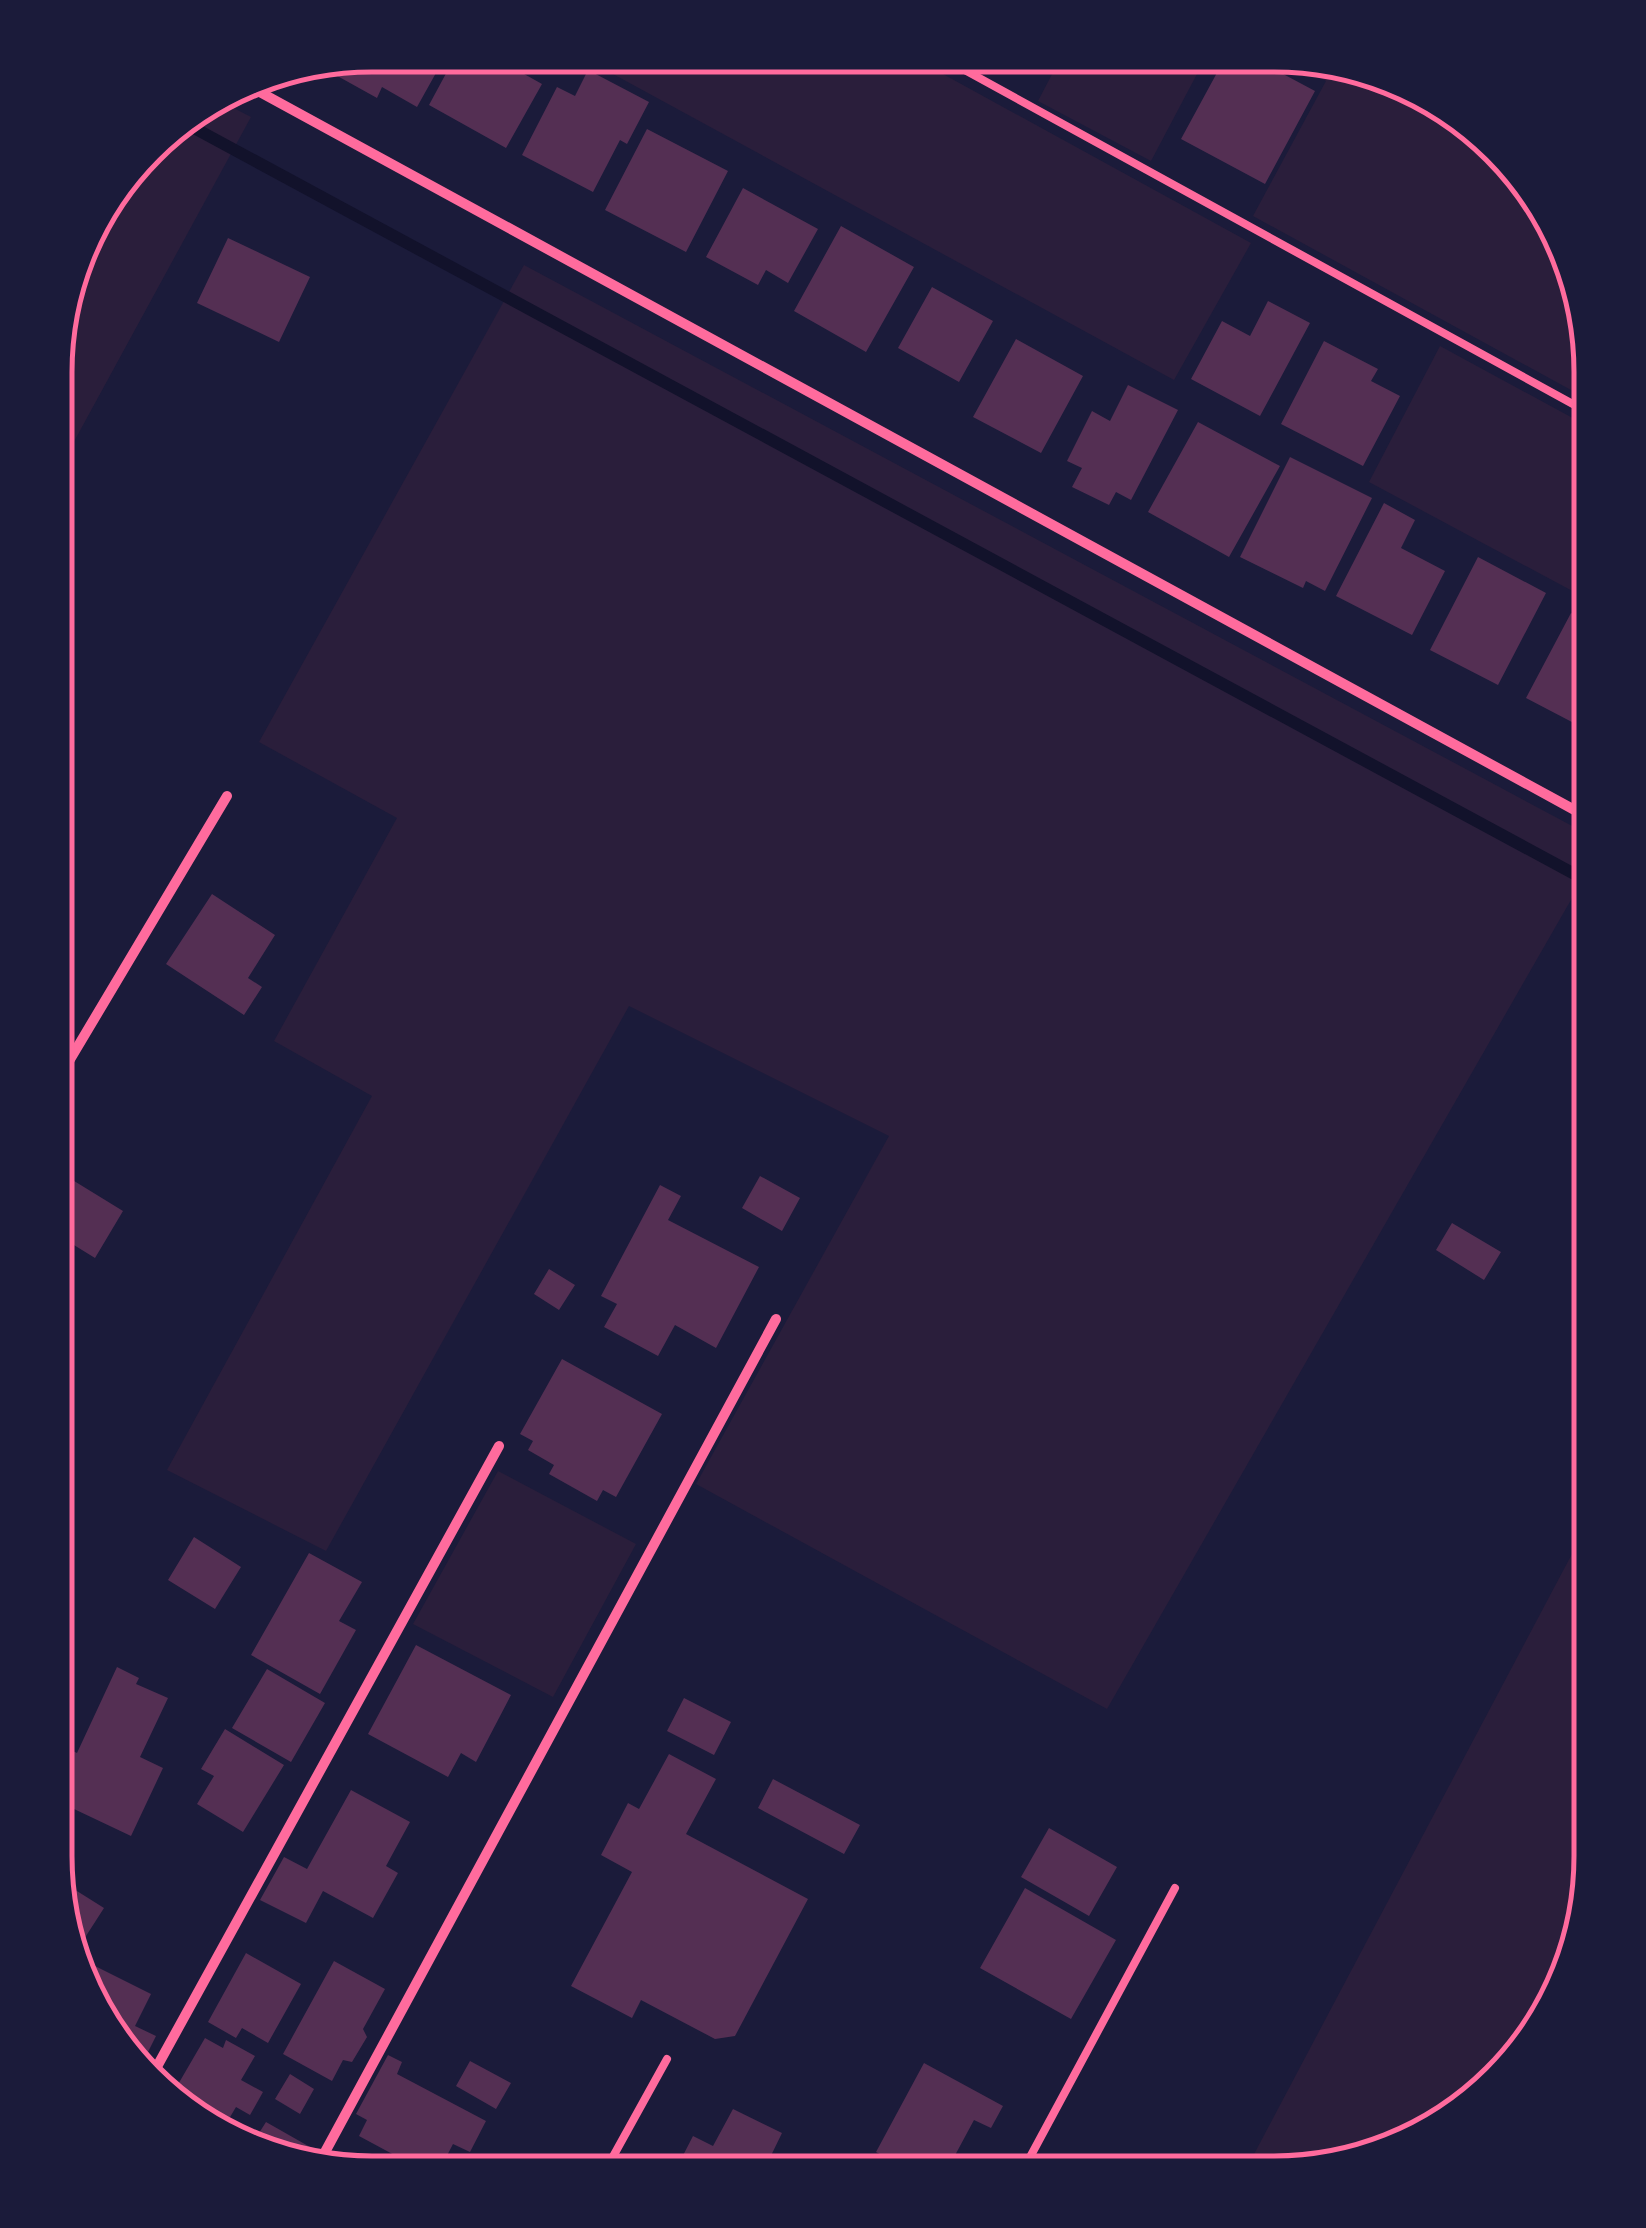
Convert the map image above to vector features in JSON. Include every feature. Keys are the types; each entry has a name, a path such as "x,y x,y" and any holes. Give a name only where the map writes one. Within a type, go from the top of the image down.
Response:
{"street":[{"path":"262,93 1574,809"},
{"path":"72,1056 227,796"},
{"path":"325,2151 776,1318"},
{"path":"158,2065 499,1446"}],"lane":[{"path":"969,72 1574,405"},
{"path":"1031,2156 1175,1888"},
{"path":"613,2156 666,2059"}],"shaded area":[{"path":"940,72 1251,243 1174,380 611,73"},
{"path":"1053,72 1198,72 1151,161 1038,101"},
{"path":"1317,76 1388,95 1423,113 1471,147 1499,175 1543,240 1558,276 1571,334 1574,392 1253,216 1326,81"},
{"path":"233,108 251,117 72,445 75,334 88,276 113,223 160,160 190,135"},
{"path":"524,265 1574,827 1574,895 1107,1709 696,1484 889,1136 629,1006 326,1551 167,1470 372,1096 274,1041 397,818 259,742"},
{"path":"1440,346 1574,419 1574,592 1369,482"},
{"path":"498,1471 636,1544 553,1697 413,1624"},
{"path":"1573,1552 1573,1875 1558,1952 1543,1988 1499,2053 1471,2081 1406,2125 1332,2150 1253,2156"}],"building":[{"path":"1217,72 1280,73 1315,91 1265,184 1181,139"},
{"path":"436,73 417,107 382,87 377,98 336,75"},
{"path":"446,73 522,73 542,84 506,148 429,105"},
{"path":"587,73 593,73 649,102 627,144 620,140 593,192 522,155 557,87 575,96"},
{"path":"647,129 728,171 686,252 605,210"},
{"path":"743,188 818,229 788,283 766,270 758,285 706,257"},
{"path":"841,226 914,267 866,352 794,311"},
{"path":"228,238 310,277 279,342 197,303"},
{"path":"932,287 993,321 959,382 898,348"},
{"path":"1268,301 1310,323 1260,416 1191,379 1222,321 1250,336"},
{"path":"1016,339 1083,376 1041,453 973,417"},
{"path":"1324,341 1378,369 1371,381 1400,396 1363,466 1281,424"},
{"path":"1128,385 1178,410 1131,500 1116,492 1109,505 1072,487 1082,468 1067,461 1092,411 1110,421"},
{"path":"1198,422 1280,466 1229,557 1148,512"},
{"path":"1290,457 1372,498 1325,591 1306,581 1303,588 1240,557"},
{"path":"1384,503 1415,520 1401,548 1445,571 1412,635 1336,596"},
{"path":"1478,557 1546,593 1498,685 1430,650"},
{"path":"1571,613 1574,614 1574,723 1526,698"},
{"path":"212,894 275,935 248,978 262,987 244,1015 166,964"},
{"path":"760,1176 800,1198 782,1231 742,1208"},
{"path":"72,1180 123,1211 95,1258 72,1244"},
{"path":"660,1185 681,1196 668,1220 759,1267 716,1348 675,1325 658,1356 604,1327 617,1304 601,1296"},
{"path":"1452,1223 1501,1252 1484,1280 1436,1250"},
{"path":"549,1269 575,1285 559,1310 534,1294"},
{"path":"562,1359 662,1414 616,1497 603,1490 597,1501 549,1474 554,1465 528,1450 533,1441 520,1434"},
{"path":"194,1537 241,1567 215,1609 168,1580"},
{"path":"309,1553 362,1582 339,1621 356,1630 320,1694 251,1655"},
{"path":"416,1645 511,1695 476,1762 461,1753 448,1777 368,1734"},
{"path":"117,1667 139,1678 136,1684 168,1698 140,1757 163,1768 131,1836 72,1808 72,1751 77,1753"},
{"path":"267,1669 325,1703 291,1762 232,1728"},
{"path":"684,1698 731,1722 714,1755 667,1731"},
{"path":"225,1729 284,1765 243,1832 197,1804 214,1776 201,1769"},
{"path":"669,1754 716,1779 686,1834 808,1899 735,2036 715,2039 641,2000 632,2018 571,1986 632,1872 601,1855 628,1803 639,1809"},
{"path":"773,1779 860,1825 844,1854 758,1808"},
{"path":"351,1790 410,1822 386,1866 398,1873 373,1918 323,1891 306,1923 260,1900 284,1857 307,1869"},
{"path":"1049,1828 1117,1867 1089,1916 1021,1877"},
{"path":"1025,1888 1116,1940 1071,2019 980,1968"},
{"path":"75,1890 104,1908 84,1938"},
{"path":"246,1953 301,1984 268,2043 242,2028 236,2038 208,2022"},
{"path":"334,1961 385,1989 363,2029 367,2037 352,2062 343,2060 332,2081 283,2054"},
{"path":"94,1965 151,1994 135,2026 156,2036 148,2053 123,2022"},
{"path":"205,2038 223,2048 226,2040 255,2056 241,2080 263,2092 250,2115 236,2107 229,2118 179,2083"},
{"path":"388,2055 402,2062 397,2074 486,2121 470,2152 453,2144 447,2156 396,2156 359,2136 367,2120 356,2114"},
{"path":"470,2061 511,2083 496,2109 456,2086"},
{"path":"924,2063 1003,2106 991,2128 974,2120 955,2156 884,2156 876,2152"},
{"path":"290,2074 314,2089 300,2114 275,2099"},
{"path":"733,2109 782,2133 771,2156 683,2156 693,2136 713,2146"},
{"path":"266,2122 310,2147 295,2145 259,2133"}],"waterway":[{"path":"198,130 1574,874"}]}
